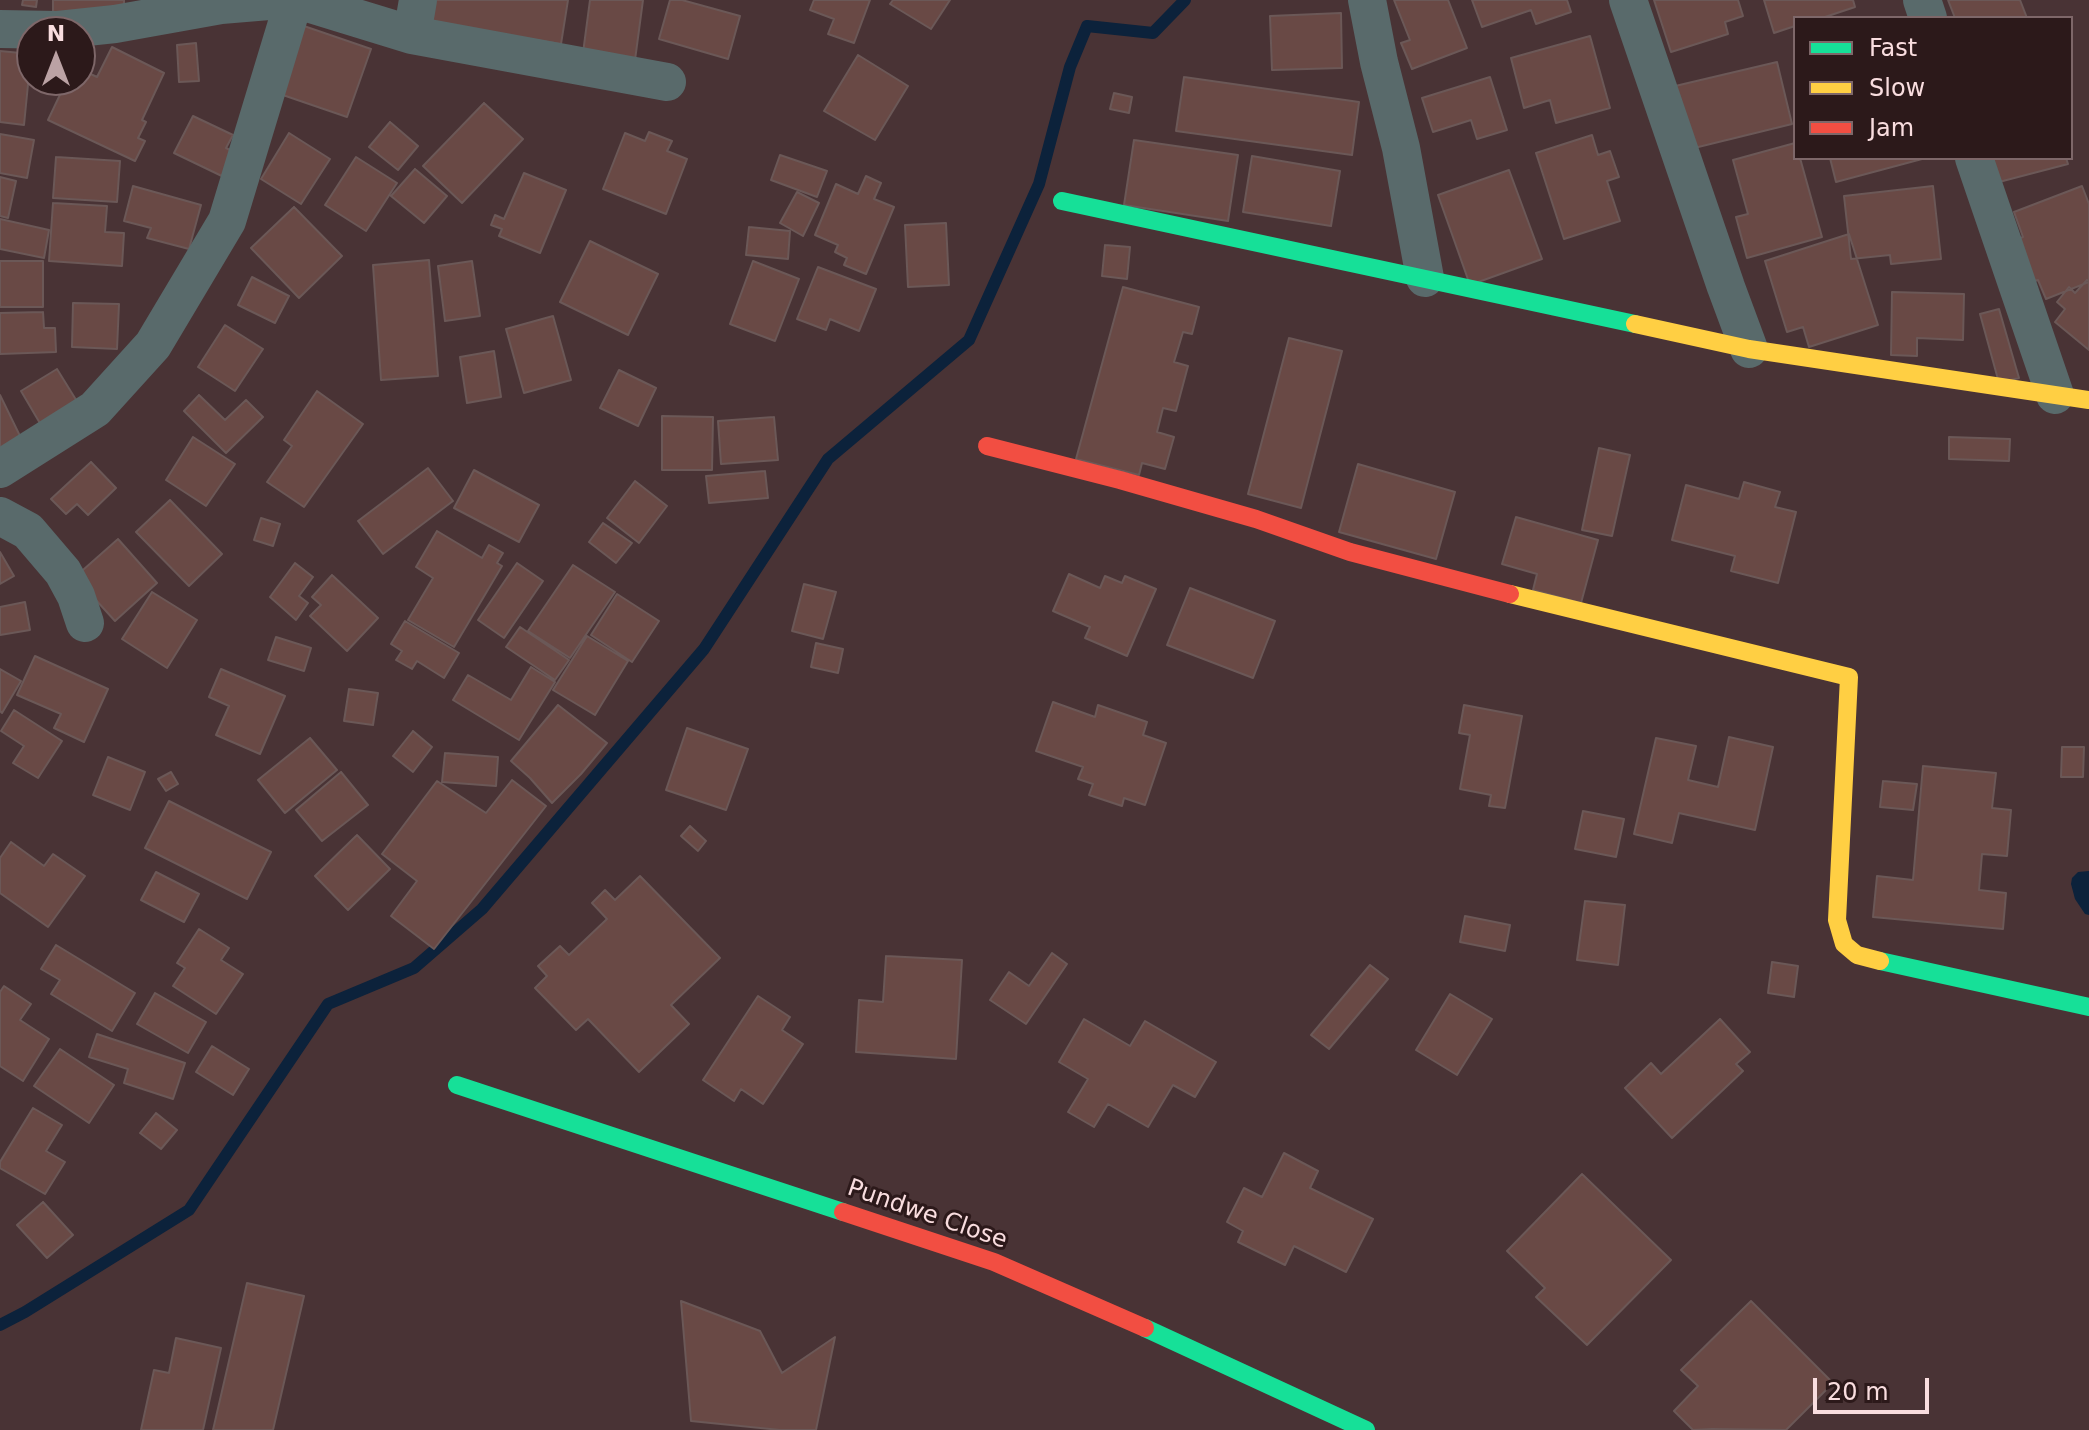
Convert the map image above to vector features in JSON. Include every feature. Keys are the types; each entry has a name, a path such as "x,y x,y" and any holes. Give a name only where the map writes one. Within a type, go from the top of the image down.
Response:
{"street":[{"path":"0,29 58,30 100,26 221,5 281,0"},
{"path":"0,469 95,409 153,345 227,221 296,0 415,18 667,82"},
{"path":"1367,0 1401,148 1425,278"},
{"path":"1628,0 1749,349"},
{"path":"1975,160 2043,363 2072,398"},
{"path":"1062,201 1749,349 2072,398"},
{"path":"987,446 1256,519 1350,552 1849,677 1837,920 1844,944 1857,955 1910,969 2089,1007"},
{"path":"0,516 28,531 63,572 76,596 85,623"},
{"name":"Pundwe Close","path":"457,1085 994,1262 1366,1430"}],"water":[{"path":"2089,871 2089,915 2075,899 2071,884 2078,872"}],"building":[{"path":"23,0 37,0 36,7 22,5"},
{"path":"53,0 124,0 124,14 53,13"},
{"path":"429,0 568,0 561,44 425,22"},
{"path":"590,0 643,0 635,60 583,53"},
{"path":"670,0 682,0 740,16 728,59 659,39"},
{"path":"814,0 870,0 854,43 828,34 834,19 810,10"},
{"path":"893,0 950,0 931,29 890,4"},
{"path":"1394,0 1448,0 1467,48 1412,69 1401,43 1410,40"},
{"path":"1472,0 1567,0 1571,12 1536,24 1531,10 1482,27"},
{"path":"1654,0 1738,0 1743,16 1725,22 1728,34 1671,52"},
{"path":"1764,0 1853,0 1855,7 1828,16 1793,16 1793,27 1774,33"},
{"path":"1948,0 2020,0 2026,16 1954,16"},
{"path":"1341,13 1342,68 1272,70 1270,16"},
{"path":"301,25 371,49 347,117 277,93"},
{"path":"1590,36 1610,108 1556,123 1550,100 1524,108 1511,58"},
{"path":"196,43 199,81 179,82 177,45"},
{"path":"112,47 164,73 142,120 146,122 138,138 145,141 135,161 48,120 59,96 96,96 97,77"},
{"path":"0,51 16,53 16,96 27,96 24,125 0,122"},
{"path":"858,55 908,86 875,140 824,111"},
{"path":"1777,62 1792,124 1686,150 1671,87"},
{"path":"1184,77 1359,102 1352,155 1176,131"},
{"path":"1490,77 1507,130 1477,139 1471,120 1433,132 1422,98"},
{"path":"1114,93 1132,97 1129,113 1110,109"},
{"path":"484,103 523,139 462,203 423,166"},
{"path":"193,116 233,135 226,148 240,155 228,179 174,153"},
{"path":"390,122 418,146 398,170 369,147"},
{"path":"649,132 672,141 667,151 687,159 666,214 603,189 625,133 645,141"},
{"path":"289,133 330,159 301,204 261,179"},
{"path":"0,134 34,140 27,178 0,173"},
{"path":"1592,135 1598,155 1610,151 1619,177 1607,181 1620,221 1564,239 1536,153"},
{"path":"1134,140 1238,155 1228,221 1124,205"},
{"path":"1793,144 1793,160 1801,160 1822,237 1747,258 1736,217 1748,214 1733,160"},
{"path":"780,155 827,171 817,197 771,180"},
{"path":"1252,156 1340,171 1331,226 1243,212"},
{"path":"56,157 120,161 117,202 53,198"},
{"path":"356,157 397,183 366,231 325,205"},
{"path":"1830,160 1918,160 1836,182"},
{"path":"1994,160 2067,160 2068,164 1999,182"},
{"path":"415,169 447,196 424,223 391,196"},
{"path":"1509,170 1542,259 1470,285 1438,195"},
{"path":"524,173 566,190 540,253 499,236 502,229 491,225 495,215 504,219"},
{"path":"866,176 881,183 874,199 894,207 866,274 844,265 847,258 835,252 838,245 815,235 836,184 858,194"},
{"path":"0,177 16,181 8,218 0,216"},
{"path":"133,186 201,205 189,249 147,238 151,228 124,221"},
{"path":"1933,186 1941,259 1891,264 1890,255 1851,259 1844,196"},
{"path":"2082,186 2089,204 2089,282 2046,299 2038,280 2028,283 2011,241 2023,237 2014,212"},
{"path":"797,192 819,203 803,236 780,223"},
{"path":"53,203 107,206 105,232 124,233 122,266 49,261"},
{"path":"294,207 342,256 299,298 251,248"},
{"path":"0,219 49,230 44,258 0,249"},
{"path":"946,223 949,285 908,287 905,225"},
{"path":"749,227 790,231 788,259 746,255"},
{"path":"1849,234 1878,325 1809,347 1803,327 1787,332 1765,261"},
{"path":"590,241 658,274 628,335 560,302"},
{"path":"1105,245 1130,247 1127,279 1102,276"},
{"path":"429,260 438,376 381,380 373,265"},
{"path":"0,261 43,261 43,307 0,307"},
{"path":"472,261 480,316 445,321 438,266"},
{"path":"753,261 799,279 775,341 730,324"},
{"path":"818,267 876,289 859,331 830,319 826,330 797,319"},
{"path":"252,277 289,296 275,323 238,305"},
{"path":"2087,280 2089,350 2055,322 2065,309 2057,302 2069,287 2075,293"},
{"path":"1123,287 1199,307 1192,334 1183,332 1174,362 1188,366 1176,411 1163,408 1157,432 1174,437 1165,469 1142,463 1139,475 1076,459"},
{"path":"1892,292 1964,294 1963,340 1917,338 1917,356 1891,355"},
{"path":"73,303 119,304 117,349 72,347"},
{"path":"1999,309 2019,378 1999,383 1980,314"},
{"path":"43,312 44,328 55,328 56,352 0,354 0,313"},
{"path":"553,316 571,380 524,393 506,329"},
{"path":"225,325 263,349 235,391 198,367"},
{"path":"1289,338 1342,351 1301,508 1248,494"},
{"path":"494,351 501,397 467,403 460,357"},
{"path":"57,369 78,403 41,425 21,391"},
{"path":"619,370 656,388 638,426 600,408"},
{"path":"317,391 363,424 304,507 267,482 292,446 284,440"},
{"path":"0,395 21,438 0,448"},
{"path":"199,395 225,420 246,400 263,417 226,453 184,411"},
{"path":"662,416 713,417 712,470 662,470"},
{"path":"774,417 778,460 721,464 718,421"},
{"path":"193,437 235,464 206,506 166,480"},
{"path":"1949,437 2010,439 2009,461 1949,459"},
{"path":"1599,448 1630,455 1612,536 1582,530"},
{"path":"91,462 116,488 88,515 77,504 66,514 51,499"},
{"path":"1358,464 1455,492 1436,559 1339,532"},
{"path":"428,468 453,501 383,554 358,521"},
{"path":"474,470 539,505 519,542 454,508"},
{"path":"765,471 768,498 709,503 706,476"},
{"path":"635,481 667,506 639,543 607,518"},
{"path":"1744,482 1780,492 1775,507 1796,512 1778,583 1731,571 1735,556 1672,540 1686,485 1739,499"},
{"path":"170,500 222,554 189,586 136,532"},
{"path":"1516,517 1598,540 1581,603 1533,590 1537,574 1502,564"},
{"path":"261,518 280,524 273,546 254,540"},
{"path":"603,523 632,543 616,563 589,542"},
{"path":"437,531 482,558 489,545 503,553 497,563 502,566 454,647 408,620 433,578 416,567"},
{"path":"118,539 157,583 115,621 75,577"},
{"path":"0,552 14,576 0,584"},
{"path":"295,563 313,577 299,596 308,603 296,620 270,597"},
{"path":"517,563 543,581 504,638 478,620"},
{"path":"573,565 615,592 570,658 528,631"},
{"path":"1069,574 1100,588 1105,576 1122,583 1125,576 1156,589 1127,656 1085,638 1090,627 1053,611"},
{"path":"332,575 378,618 347,651 310,616 321,605 312,597"},
{"path":"804,584 836,592 823,639 792,631"},
{"path":"1190,588 1275,621 1253,678 1167,645"},
{"path":"152,592 197,620 167,668 122,639"},
{"path":"617,594 659,621 632,662 591,635"},
{"path":"25,602 30,630 0,635 0,607"},
{"path":"405,621 459,653 444,678 417,661 412,669 396,660 402,651 391,644"},
{"path":"520,627 569,660 555,680 506,647"},
{"path":"587,636 628,661 595,715 553,690"},
{"path":"276,637 311,648 304,671 268,660"},
{"path":"816,643 843,649 838,673 811,667"},
{"path":"35,656 108,689 84,742 54,728 61,714 17,695"},
{"path":"531,667 555,682 519,740 453,700 468,675 511,700"},
{"path":"0,669 21,681 2,713 0,711"},
{"path":"221,669 285,696 260,754 216,735 229,706 209,697"},
{"path":"349,689 378,693 373,725 344,721"},
{"path":"1053,702 1095,717 1098,705 1147,722 1143,735 1166,743 1145,805 1124,798 1122,806 1089,795 1093,784 1078,779 1083,767 1036,751"},
{"path":"558,705 607,743 552,803 511,761"},
{"path":"1464,705 1522,716 1505,808 1489,806 1491,795 1460,789 1470,735 1459,733"},
{"path":"14,710 62,741 38,778 13,763 24,746 1,731"},
{"path":"687,728 748,749 726,810 666,790"},
{"path":"413,731 432,747 413,772 393,756"},
{"path":"1729,737 1773,747 1755,830 1679,813 1672,843 1634,834 1656,738 1696,746 1688,780 1718,787"},
{"path":"310,738 337,770 285,813 258,780"},
{"path":"2062,747 2084,747 2083,777 2061,777"},
{"path":"445,753 498,757 496,786 442,782"},
{"path":"108,757 145,772 130,810 93,795"},
{"path":"1923,766 1996,773 1992,808 2011,810 2007,856 1982,854 1979,890 2006,893 2003,929 1873,917 1877,876 1913,880"},
{"path":"171,772 178,784 166,791 158,779"},
{"path":"341,772 368,805 322,841 296,810"},
{"path":"512,780 546,806 434,949 391,916 417,881 382,854 437,781 486,813"},
{"path":"1883,781 1917,784 1913,810 1880,807"},
{"path":"169,801 271,852 247,899 145,848"},
{"path":"1583,811 1624,819 1616,857 1575,849"},
{"path":"690,826 706,841 698,851 681,836"},
{"path":"357,835 390,869 348,910 315,876"},
{"path":"11,842 44,866 53,854 85,876 48,927 0,893 0,858"},
{"path":"156,872 199,894 184,922 141,900"},
{"path":"640,876 720,958 671,1005 689,1024 639,1072 588,1019 576,1030 535,988 547,976 538,966 560,946 569,955 607,919 592,903 605,890 615,900"},
{"path":"1585,901 1625,905 1618,965 1577,960"},
{"path":"1465,916 1510,925 1505,951 1460,942"},
{"path":"199,929 229,948 221,960 243,974 216,1014 173,986 185,968 177,963"},
{"path":"56,945 135,993 112,1031 51,994 60,980 41,969"},
{"path":"1052,953 1067,964 1026,1024 990,1000 1009,972 1029,986"},
{"path":"886,956 962,960 956,1059 856,1052 859,1000 883,1002"},
{"path":"1772,962 1798,966 1794,997 1768,993"},
{"path":"1370,965 1388,979 1329,1049 1311,1035"},
{"path":"4,986 31,1004 20,1020 49,1039 23,1081 0,1066 0,992"},
{"path":"155,993 206,1022 188,1053 137,1024"},
{"path":"1450,994 1492,1019 1457,1075 1416,1050"},
{"path":"758,996 790,1017 782,1030 803,1044 763,1104 741,1089 734,1101 703,1080"},
{"path":"1084,1019 1130,1046 1145,1021 1216,1062 1195,1097 1173,1085 1148,1127 1108,1104 1094,1127 1068,1112 1088,1079 1059,1062"},
{"path":"1720,1019 1750,1052 1736,1064 1743,1071 1672,1138 1625,1088 1651,1063 1661,1074"},
{"path":"97,1034 185,1063 173,1099 124,1083 128,1069 89,1057"},
{"path":"212,1046 249,1069 233,1095 196,1072"},
{"path":"60,1049 114,1085 89,1123 34,1086"},
{"path":"33,1108 62,1125 46,1151 65,1162 45,1194 0,1168 0,1162"},
{"path":"156,1113 177,1130 161,1149 140,1133"},
{"path":"1284,1153 1318,1171 1310,1188 1373,1219 1346,1272 1294,1246 1285,1265 1238,1242 1243,1231 1227,1222 1244,1188 1262,1197"},
{"path":"1582,1174 1671,1260 1587,1345 1536,1297 1545,1288 1507,1251"},
{"path":"43,1202 73,1235 47,1258 17,1225"},
{"path":"247,1283 304,1296 273,1430 213,1430"},
{"path":"681,1301 760,1331 782,1373 835,1337 816,1430 780,1430 691,1421"},
{"path":"1751,1301 1833,1383 1786,1430 1693,1430 1674,1411 1698,1386 1681,1370"},
{"path":"176,1338 221,1348 203,1430 141,1430 154,1370 169,1373"}],"waterway":[{"path":"0,1325 189,1210 328,1004 414,968 482,909 704,649 828,459 969,340 1039,184 1070,67 1087,26 1153,33 1185,0"}],"traffic: fast":[{"path":"1062,201 1635,324"},
{"path":"1880,961 2089,1007"},
{"path":"457,1085 843,1212"},
{"path":"1145,1328 1366,1430"}],"traffic: slow":[{"path":"1635,324 1749,349 2089,400"},
{"path":"1510,594 1849,677 1837,920 1844,944 1857,955 1880,961"}],"traffic: jam":[{"path":"987,446 1120,480 1256,519 1350,552 1510,594"},
{"path":"843,1212 994,1262 1145,1328"}]}
